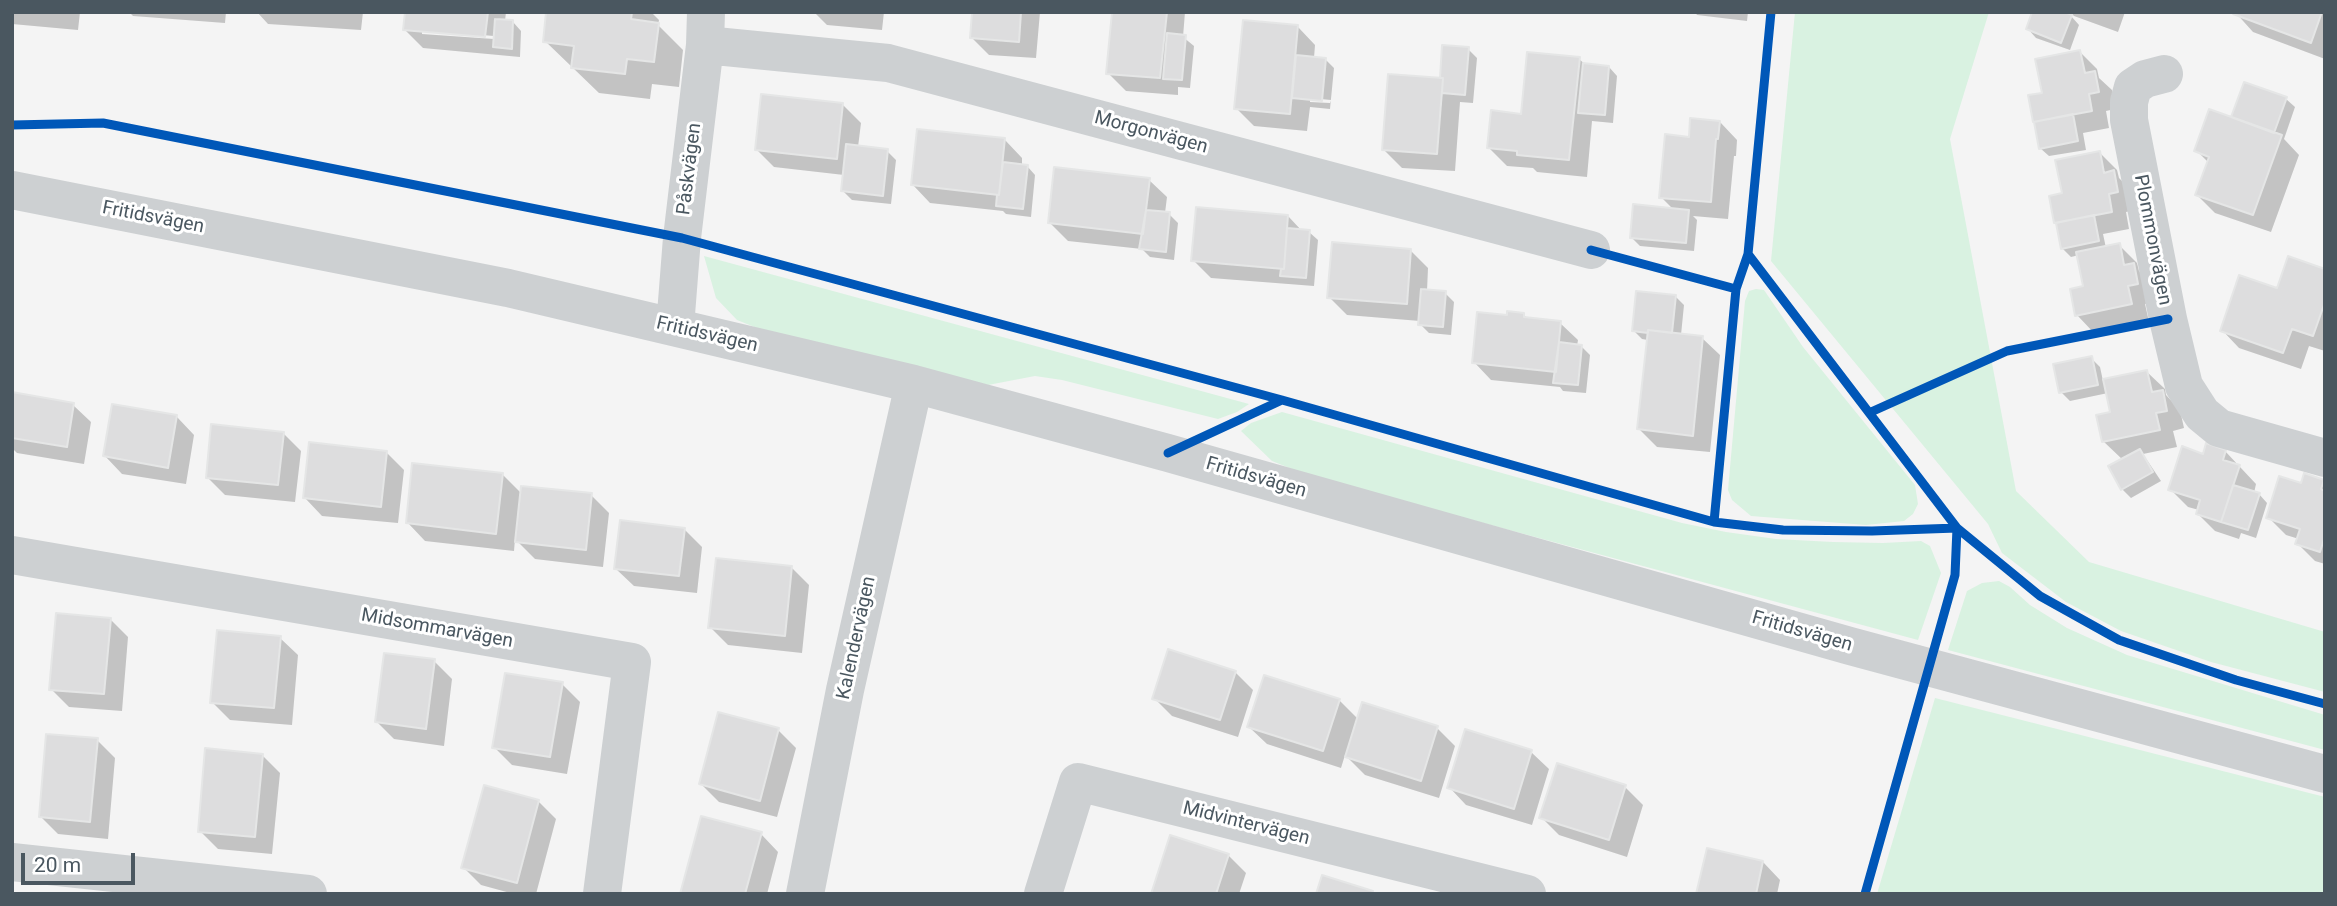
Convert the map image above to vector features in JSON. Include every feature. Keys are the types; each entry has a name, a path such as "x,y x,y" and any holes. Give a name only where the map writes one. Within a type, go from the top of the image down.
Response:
{"street":[{"name":"Morgonvägen","path":"706,29 888,63 1591,250"},
{"name":"Påskvägen","path":"676,327 682,238 706,29"},
{"name":"Plommonvägen","path":"2164,74 2144,79 2133,87 2129,102 2129,120 2168,319 2184,386 2202,414 2220,428 2325,458"},
{"name":"Fritidsvägen","path":"12,191 508,288 914,384 1850,646 2325,774"},
{"name":"Kalendervägen","path":"805,894 845,690 914,384"},
{"name":"Midsommarvägen","path":"12,555 632,662 602,894"},
{"name":"Midvintervägen","path":"1043,894 1078,782 1527,894"},
{"path":"12,862 307,894"}],"green space":[{"path":"1795,12 1989,12 1950,139 2016,491 2089,562 2325,632 2325,692 2211,662 2121,631 2066,602 2002,553 1988,524 1771,261"},
{"path":"704,256 1249,404 1218,419 1062,380 1035,376 988,385 767,332 737,320 716,298"},
{"path":"1764,290 1803,347 1915,485 1918,504 1913,514 1904,521 1866,525 1751,516 1732,500 1728,490 1745,301 1749,291"},
{"path":"1282,412 1682,523 1726,532 1776,539 1833,542 1921,541 1930,546 1941,573 1918,640 1312,477 1272,461 1241,431 1251,423"},
{"path":"1999,581 2030,605 2067,628 2127,655 2325,715 2325,750 1948,650 1967,591 1982,583"},
{"path":"1935,698 2325,797 2325,894 1877,894"}],"building":[{"path":"405,12 488,12 485,37 403,30"},
{"path":"546,12 632,12 631,19 659,23 654,62 627,59 625,74 571,68 574,46 543,42"},
{"path":"972,12 1021,12 1019,42 970,38"},
{"path":"1112,12 1167,12 1160,78 1106,74"},
{"path":"2032,12 2065,12 2072,15 2061,43 2026,29"},
{"path":"2233,12 2322,12 2311,43"},
{"path":"495,19 513,20 512,49 493,47"},
{"path":"1243,20 1298,25 1290,114 1234,109"},
{"path":"1167,33 1186,35 1182,80 1163,79"},
{"path":"1442,45 1469,47 1465,95 1442,93"},
{"path":"2080,50 2085,73 2095,71 2099,92 2089,94 2092,111 2033,122 2028,95 2042,93 2035,59"},
{"path":"1527,52 1580,57 1569,160 1517,155 1517,151 1487,148 1491,110 1521,114"},
{"path":"1296,55 1326,58 1322,101 1292,98"},
{"path":"1583,63 1609,66 1605,115 1578,113"},
{"path":"1388,74 1443,78 1437,154 1382,150"},
{"path":"2244,82 2287,97 2274,133 2231,117"},
{"path":"761,94 843,103 837,159 755,150"},
{"path":"2209,109 2282,135 2253,215 2195,195 2209,157 2194,151"},
{"path":"2073,114 2078,141 2039,149 2034,122"},
{"path":"1690,118 1720,121 1711,202 1659,198 1665,134 1689,137"},
{"path":"917,129 1005,138 999,195 911,185"},
{"path":"846,144 888,149 883,196 841,191"},
{"path":"2100,151 2104,173 2114,170 2118,192 2109,194 2112,212 2054,223 2049,196 2062,193 2055,160"},
{"path":"1003,162 1028,165 1023,209 996,206"},
{"path":"1054,167 1150,178 1143,234 1048,223"},
{"path":"1633,204 1689,210 1686,243 1630,238"},
{"path":"1196,207 1288,215 1284,269 1191,261"},
{"path":"1146,210 1170,212 1166,252 1139,249"},
{"path":"2094,215 2099,241 2061,249 2056,223"},
{"path":"1287,228 1310,230 1306,278 1280,276 1281,269 1284,269"},
{"path":"1332,242 1411,249 1407,304 1327,298"},
{"path":"2120,243 2124,265 2134,263 2138,284 2128,286 2132,304 2075,316 2070,289 2083,286 2076,252"},
{"path":"2288,256 2325,269 2325,302 2313,336 2292,329 2283,353 2220,331 2239,275 2277,288"},
{"path":"1421,289 1446,291 1443,327 1418,325"},
{"path":"1636,291 1676,295 1672,333 1632,331"},
{"path":"1507,311 1524,313 1524,317 1561,321 1556,372 1472,363 1477,312 1507,315"},
{"path":"1648,330 1703,336 1693,436 1637,429"},
{"path":"1559,342 1582,345 1578,385 1553,383"},
{"path":"2092,356 2098,385 2059,393 2053,364"},
{"path":"2147,370 2152,392 2163,390 2167,411 2156,413 2160,430 2102,442 2096,415 2110,412 2103,379"},
{"path":"12,392 74,403 67,447 12,438"},
{"path":"112,404 177,415 168,468 103,456"},
{"path":"211,424 284,432 278,485 206,478"},
{"path":"309,442 387,451 381,507 303,498"},
{"path":"2206,443 2226,450 2223,460 2240,465 2221,522 2196,514 2200,500 2168,490 2182,446 2203,454"},
{"path":"2140,449 2153,472 2121,490 2108,466"},
{"path":"412,463 503,473 496,534 406,523"},
{"path":"2304,473 2324,480 2321,489 2325,491 2325,536 2320,552 2295,544 2300,529 2266,518 2279,476 2301,483"},
{"path":"2233,485 2260,493 2248,530 2221,522"},
{"path":"521,486 592,493 586,550 515,542"},
{"path":"620,520 685,528 679,576 614,569"},
{"path":"716,558 792,566 785,636 708,628"},
{"path":"56,613 111,618 104,694 49,690"},
{"path":"217,630 281,636 274,708 210,703"},
{"path":"1168,649 1236,671 1220,720 1152,699"},
{"path":"384,653 435,659 426,729 375,722"},
{"path":"505,673 563,682 550,757 492,748"},
{"path":"1264,675 1340,699 1323,751 1247,727"},
{"path":"1362,702 1438,726 1421,781 1345,757"},
{"path":"718,712 779,728 760,801 699,784"},
{"path":"1465,729 1532,750 1514,809 1447,788"},
{"path":"46,734 98,738 90,822 39,817"},
{"path":"205,748 263,754 255,837 198,832"},
{"path":"1557,763 1626,785 1609,840 1539,818"},
{"path":"484,785 539,800 517,883 461,868"},
{"path":"701,816 762,832 745,894 680,894"},
{"path":"1170,835 1229,854 1216,894 1151,894"},
{"path":"1707,848 1763,861 1756,894 1696,894"},
{"path":"1322,875 1373,891 1372,894 1316,894"}],"cycle path":[{"path":"1771,12 1748,254 1957,528 2040,596 2119,640 2236,680 2325,704"},
{"path":"12,125 103,123 682,238 1282,400 1714,522 1783,530 1957,528"},
{"path":"1591,250 1736,289"},
{"path":"1714,522 1736,289 1748,254"},
{"path":"1871,412 2007,351 2168,319"},
{"path":"1168,453 1282,400"},
{"path":"1865,894 1955,575 1957,528"}]}
